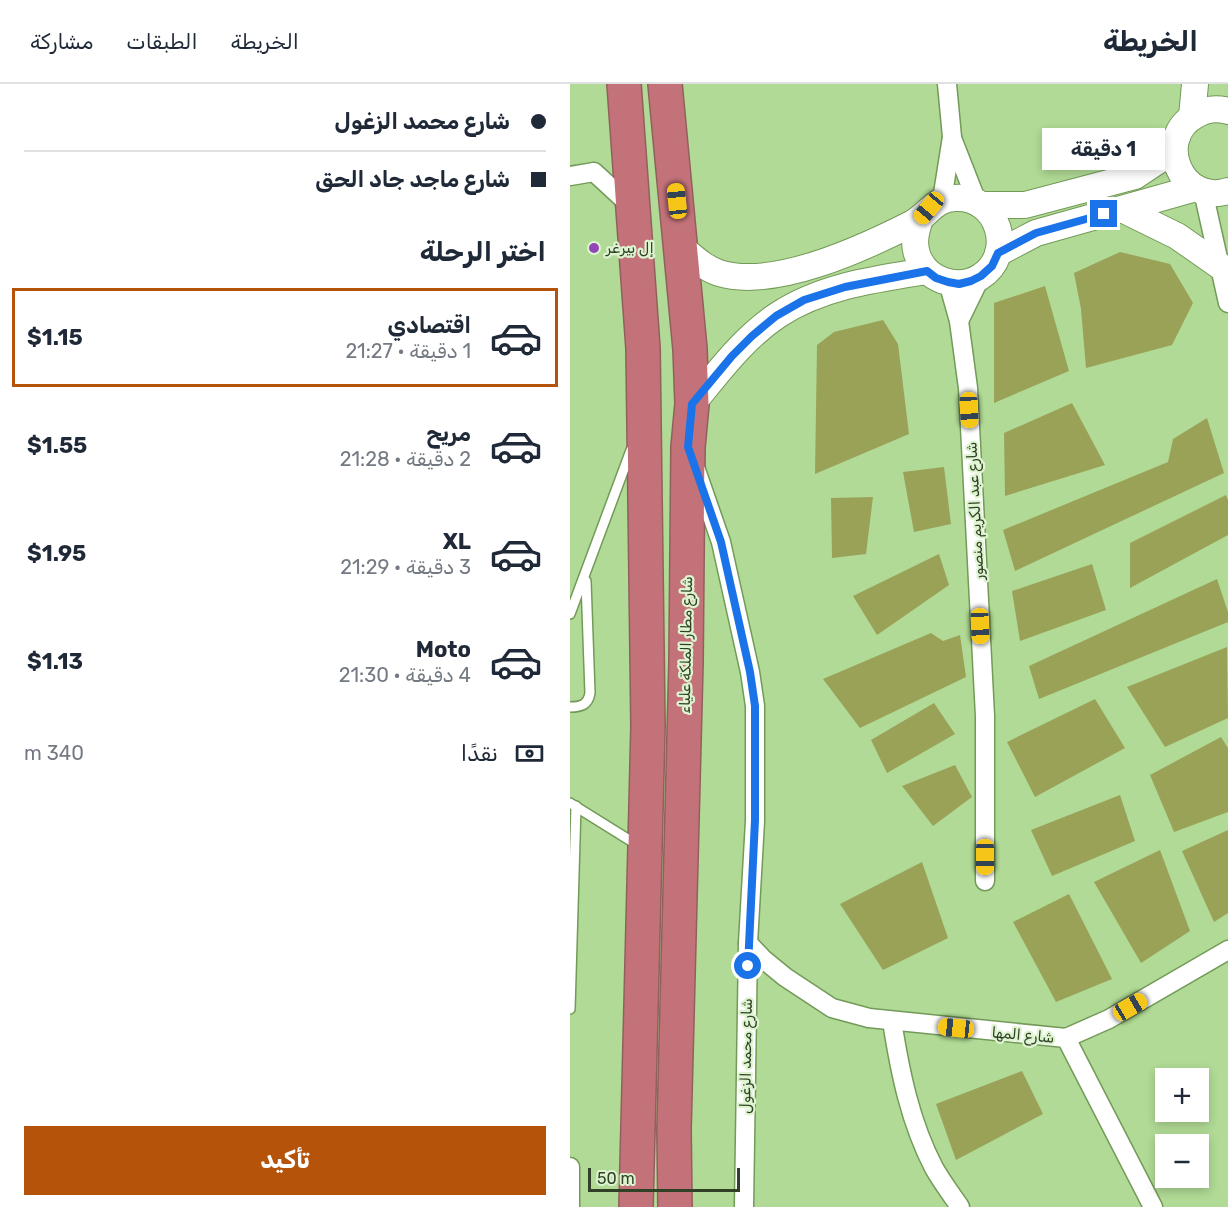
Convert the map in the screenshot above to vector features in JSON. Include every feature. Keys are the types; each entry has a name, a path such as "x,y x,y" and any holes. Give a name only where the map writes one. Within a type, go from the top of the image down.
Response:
{"highway":[{"path":"624,84 643,348 648,726 643,848 636,1207"},
{"name":"شارع مطار الملكة علياء","path":"665,84 690,349 692,404 688,447 686,662 674,1130 675,1207"}],"main road":[{"path":"1196,84 1184,127 1174,152 1177,166 1185,179 1199,190"},
{"path":"681,248 718,273 756,276 793,270 831,260 882,239 920,219 929,208 942,200 954,198 979,203 1025,205 1135,176 1162,158 1184,127 1202,112 1213,109 1228,111"},
{"path":"998,253 1036,233 1068,222 1199,190 1220,193 1228,191"},
{"path":"692,404 752,336 776,316 804,300 831,290 858,284 937,277 959,284 981,276 992,266 998,253 1000,240 998,226 992,214 979,203"},
{"path":"1122,209 1177,236 1220,266"},
{"path":"920,219 915,237 917,255 937,277"}],"street":[{"path":"942,200 952,137 946,84"},
{"path":"952,137 979,203"},
{"path":"570,176 594,172 633,208"},
{"path":"1199,190 1228,303"},
{"path":"959,321 981,276"},
{"name":"شارع عبد الكريم منصور","path":"937,277 959,321 968,388 985,716 985,881"},
{"name":"شارع محمد الزغول","path":"688,447 721,542 750,672 755,706 755,820 748,943 744,1207"},
{"name":"شارع المها","path":"748,943 785,977 832,1008 869,1018 892,1021 1066,1038 1109,1018 1228,950"},
{"path":"892,1021 903,1086 912,1116 933,1167 960,1207"},
{"path":"1066,1038 1153,1207"},
{"path":"570,1167 570,1207"}],"lane":[{"path":"570,614 644,414"},
{"path":"570,707 585,704 589,700 590,693 586,575"},
{"path":"573,804 643,848"},
{"path":"570,1009 573,804"}],"building":[{"path":"1120,252 1170,264 1193,303 1172,345 1086,368 1081,309 1074,273"},
{"path":"1045,286 1069,371 994,403 994,303"},
{"path":"883,320 898,344 909,434 815,474 817,345 834,332"},
{"path":"1072,403 1105,465 1005,496 1004,433"},
{"path":"1207,418 1224,473 1015,571 1003,530 1168,462 1173,439"},
{"path":"944,467 951,524 914,532 903,472"},
{"path":"1226,495 1228,535 1130,588 1130,543"},
{"path":"873,497 866,554 832,558 831,498"},
{"path":"939,554 949,585 877,635 853,596"},
{"path":"1092,564 1106,610 1020,641 1012,591"},
{"path":"1217,579 1228,612 1228,622 1039,699 1029,666"},
{"path":"931,633 943,641 960,635 966,677 860,728 823,679"},
{"path":"1227,647 1228,718 1165,747 1127,687"},
{"path":"1095,699 1125,748 1035,797 1007,742"},
{"path":"934,703 955,734 887,773 871,740"},
{"path":"1221,737 1228,748 1228,812 1174,832 1150,775"},
{"path":"955,765 972,797 933,826 902,786"},
{"path":"1120,795 1135,841 1052,876 1031,830"},
{"path":"1228,830 1228,913 1214,922 1182,851"},
{"path":"1160,850 1190,931 1141,963 1094,882"},
{"path":"922,862 948,938 883,970 840,904"},
{"path":"1069,894 1112,979 1056,1002 1013,922"},
{"path":"1022,1071 1043,1114 956,1160 936,1104"}],"place":[{"name":"إل بيرغر","path":"594,248"}],"route":[{"path":"748,966 755,820 755,706 750,672 721,542 688,447 692,404 752,336 776,316 804,300 831,290 927,271 936,278 948,282 959,284 971,281 992,266 998,253 1036,233 1068,222 1104,214"}]}
